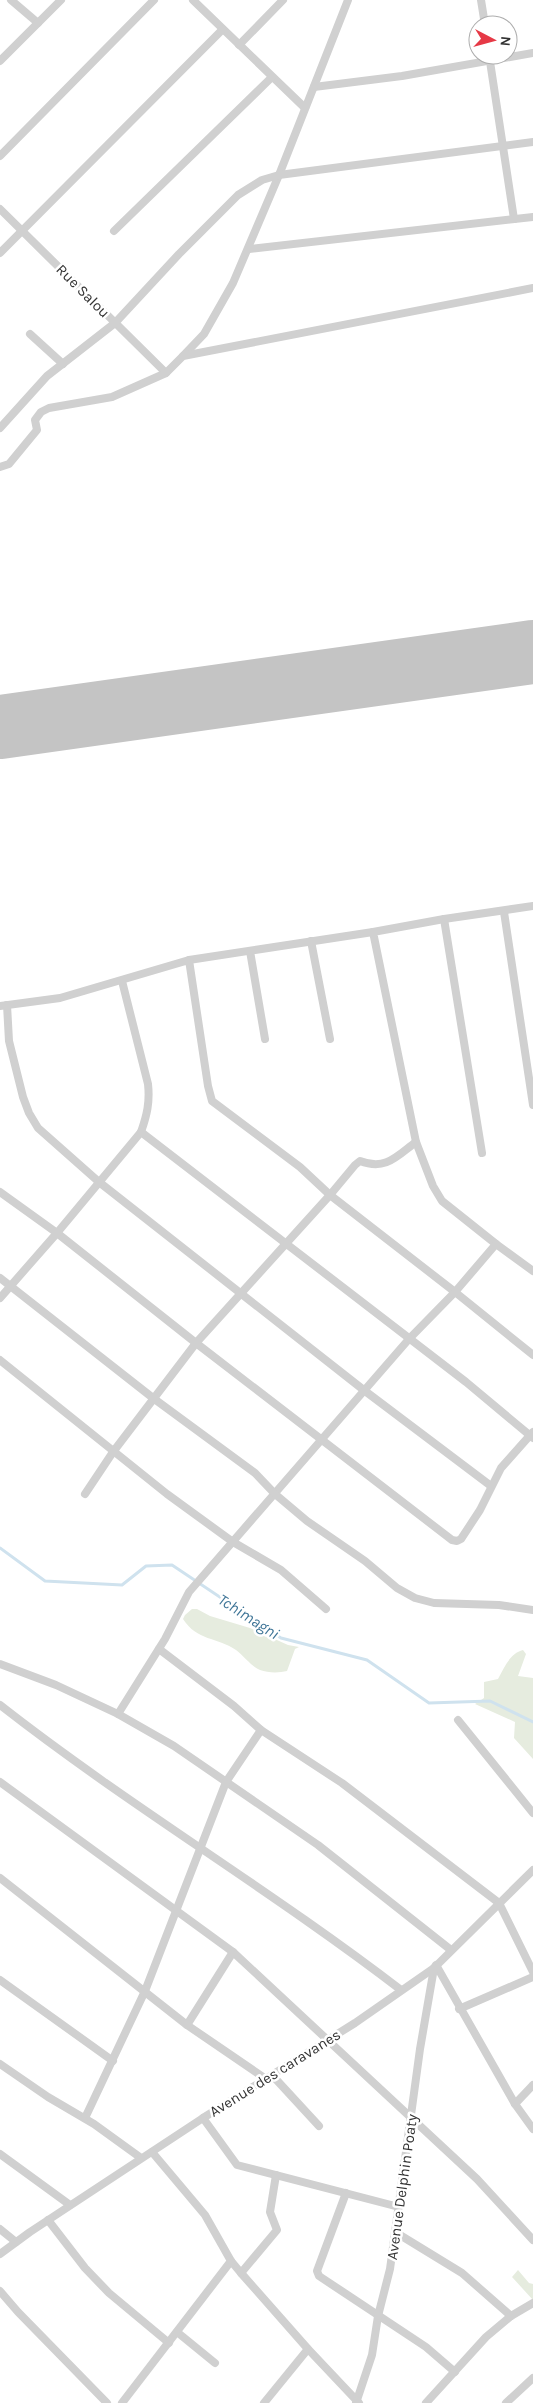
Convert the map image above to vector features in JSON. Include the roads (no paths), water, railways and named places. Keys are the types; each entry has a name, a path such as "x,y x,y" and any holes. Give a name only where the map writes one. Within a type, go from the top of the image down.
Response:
{"street":[{"path":"11,0 38,23"},
{"path":"0,61 61,0"},
{"path":"0,156 154,0"},
{"path":"193,0 305,108"},
{"path":"239,45 283,0"},
{"path":"0,467 9,464 37,430 35,420 41,412 49,408 112,397 166,373 204,334 218,314 249,248 348,0"},
{"path":"481,0 483,15"},
{"path":"0,253 222,30"},
{"path":"518,55 533,53"},
{"path":"314,87 468,62"},
{"path":"491,65 514,219"},
{"path":"114,231 272,77"},
{"path":"0,428 47,376 115,323 178,254 238,195 262,180 279,175 533,142"},
{"name":"Rue Salou","path":"0,208 166,373"},
{"path":"249,248 533,217"},
{"path":"183,356 533,288"},
{"path":"30,334 62,364"},
{"path":"491,1486 365,1392 241,1292 99,1182 38,1128 29,1113 9,1041 4,1005 60,998 122,981 170,964 189,960 533,906"},
{"path":"504,912 533,1105"},
{"path":"444,919 482,1153"},
{"path":"372,932 416,1142 433,1186 442,1201 533,1271"},
{"path":"311,941 330,1039"},
{"path":"250,951 265,1039"},
{"path":"189,960 208,1086 212,1101 300,1167 330,1195 533,1354"},
{"path":"0,1298 57,1233 140,1132 147,1115 150,1100 122,981"},
{"path":"0,1192 57,1233 196,1343 457,1541 480,1510 501,1468 532,1435 466,1382 140,1132"},
{"path":"85,1494 113,1452 196,1343 355,1165 360,1161 381,1166 416,1142"},
{"path":"118,1714 159,1649 189,1592 410,1339 455,1292 496,1244"},
{"path":"0,1278 153,1398 255,1473 275,1494 397,1588 416,1598 434,1603 499,1605 533,1610"},
{"path":"0,1360 113,1452 233,1542 282,1570 326,1610"},
{"path":"159,1649 234,1706 261,1730 342,1783 499,1903 533,1972"},
{"path":"0,1664 56,1685 118,1714 174,1746 318,1845 451,1950"},
{"path":"0,1705 201,1849 335,1940 401,1990"},
{"path":"458,1720 533,1813"},
{"path":"85,2118 114,2061 145,1991 226,1782 261,1730"},
{"path":"0,1782 233,1952 412,2117 477,2179 531,2235"},
{"name":"Avenue des caravanes","path":"0,2254 141,2158 329,2039 435,1966 533,1870"},
{"path":"0,1889 2,1880 187,2025 269,2077 319,2126"},
{"path":"187,2025 233,1952"},
{"path":"435,1966 515,2104 533,2129"},
{"name":"Avenue Delphin Poaty","path":"357,2402 372,2355 378,2316 390,2269 435,1966"},
{"path":"459,2009 533,1977"},
{"path":"0,1980 114,2061"},
{"path":"0,2064 48,2097 85,2118 141,2158"},
{"path":"515,2104 533,2085"},
{"path":"203,2118 237,2165 399,2207"},
{"path":"152,2152 204,2215 231,2261 357,2402"},
{"path":"0,2154 70,2205"},
{"path":"241,2273 277,2230 270,2212 276,2175"},
{"path":"346,2193 317,2271 319,2276 426,2347 455,2372"},
{"path":"48,2220 85,2268 109,2294 169,2342"},
{"path":"0,2229 16,2242"},
{"path":"395,2232 462,2273 511,2316"},
{"path":"122,2403 231,2261"},
{"path":"0,2291 18,2312 108,2403"},
{"path":"426,2403 486,2337 511,2316 533,2303"},
{"path":"177,2332 215,2363"},
{"path":"264,2403 308,2349"},
{"path":"506,2403 533,2378"}],"waterway":[{"name":"Tchimagni","path":"0,1548 45,1581 122,1585 146,1566 172,1565 281,1638 367,1660 429,1703 490,1701 533,1722"}]}
